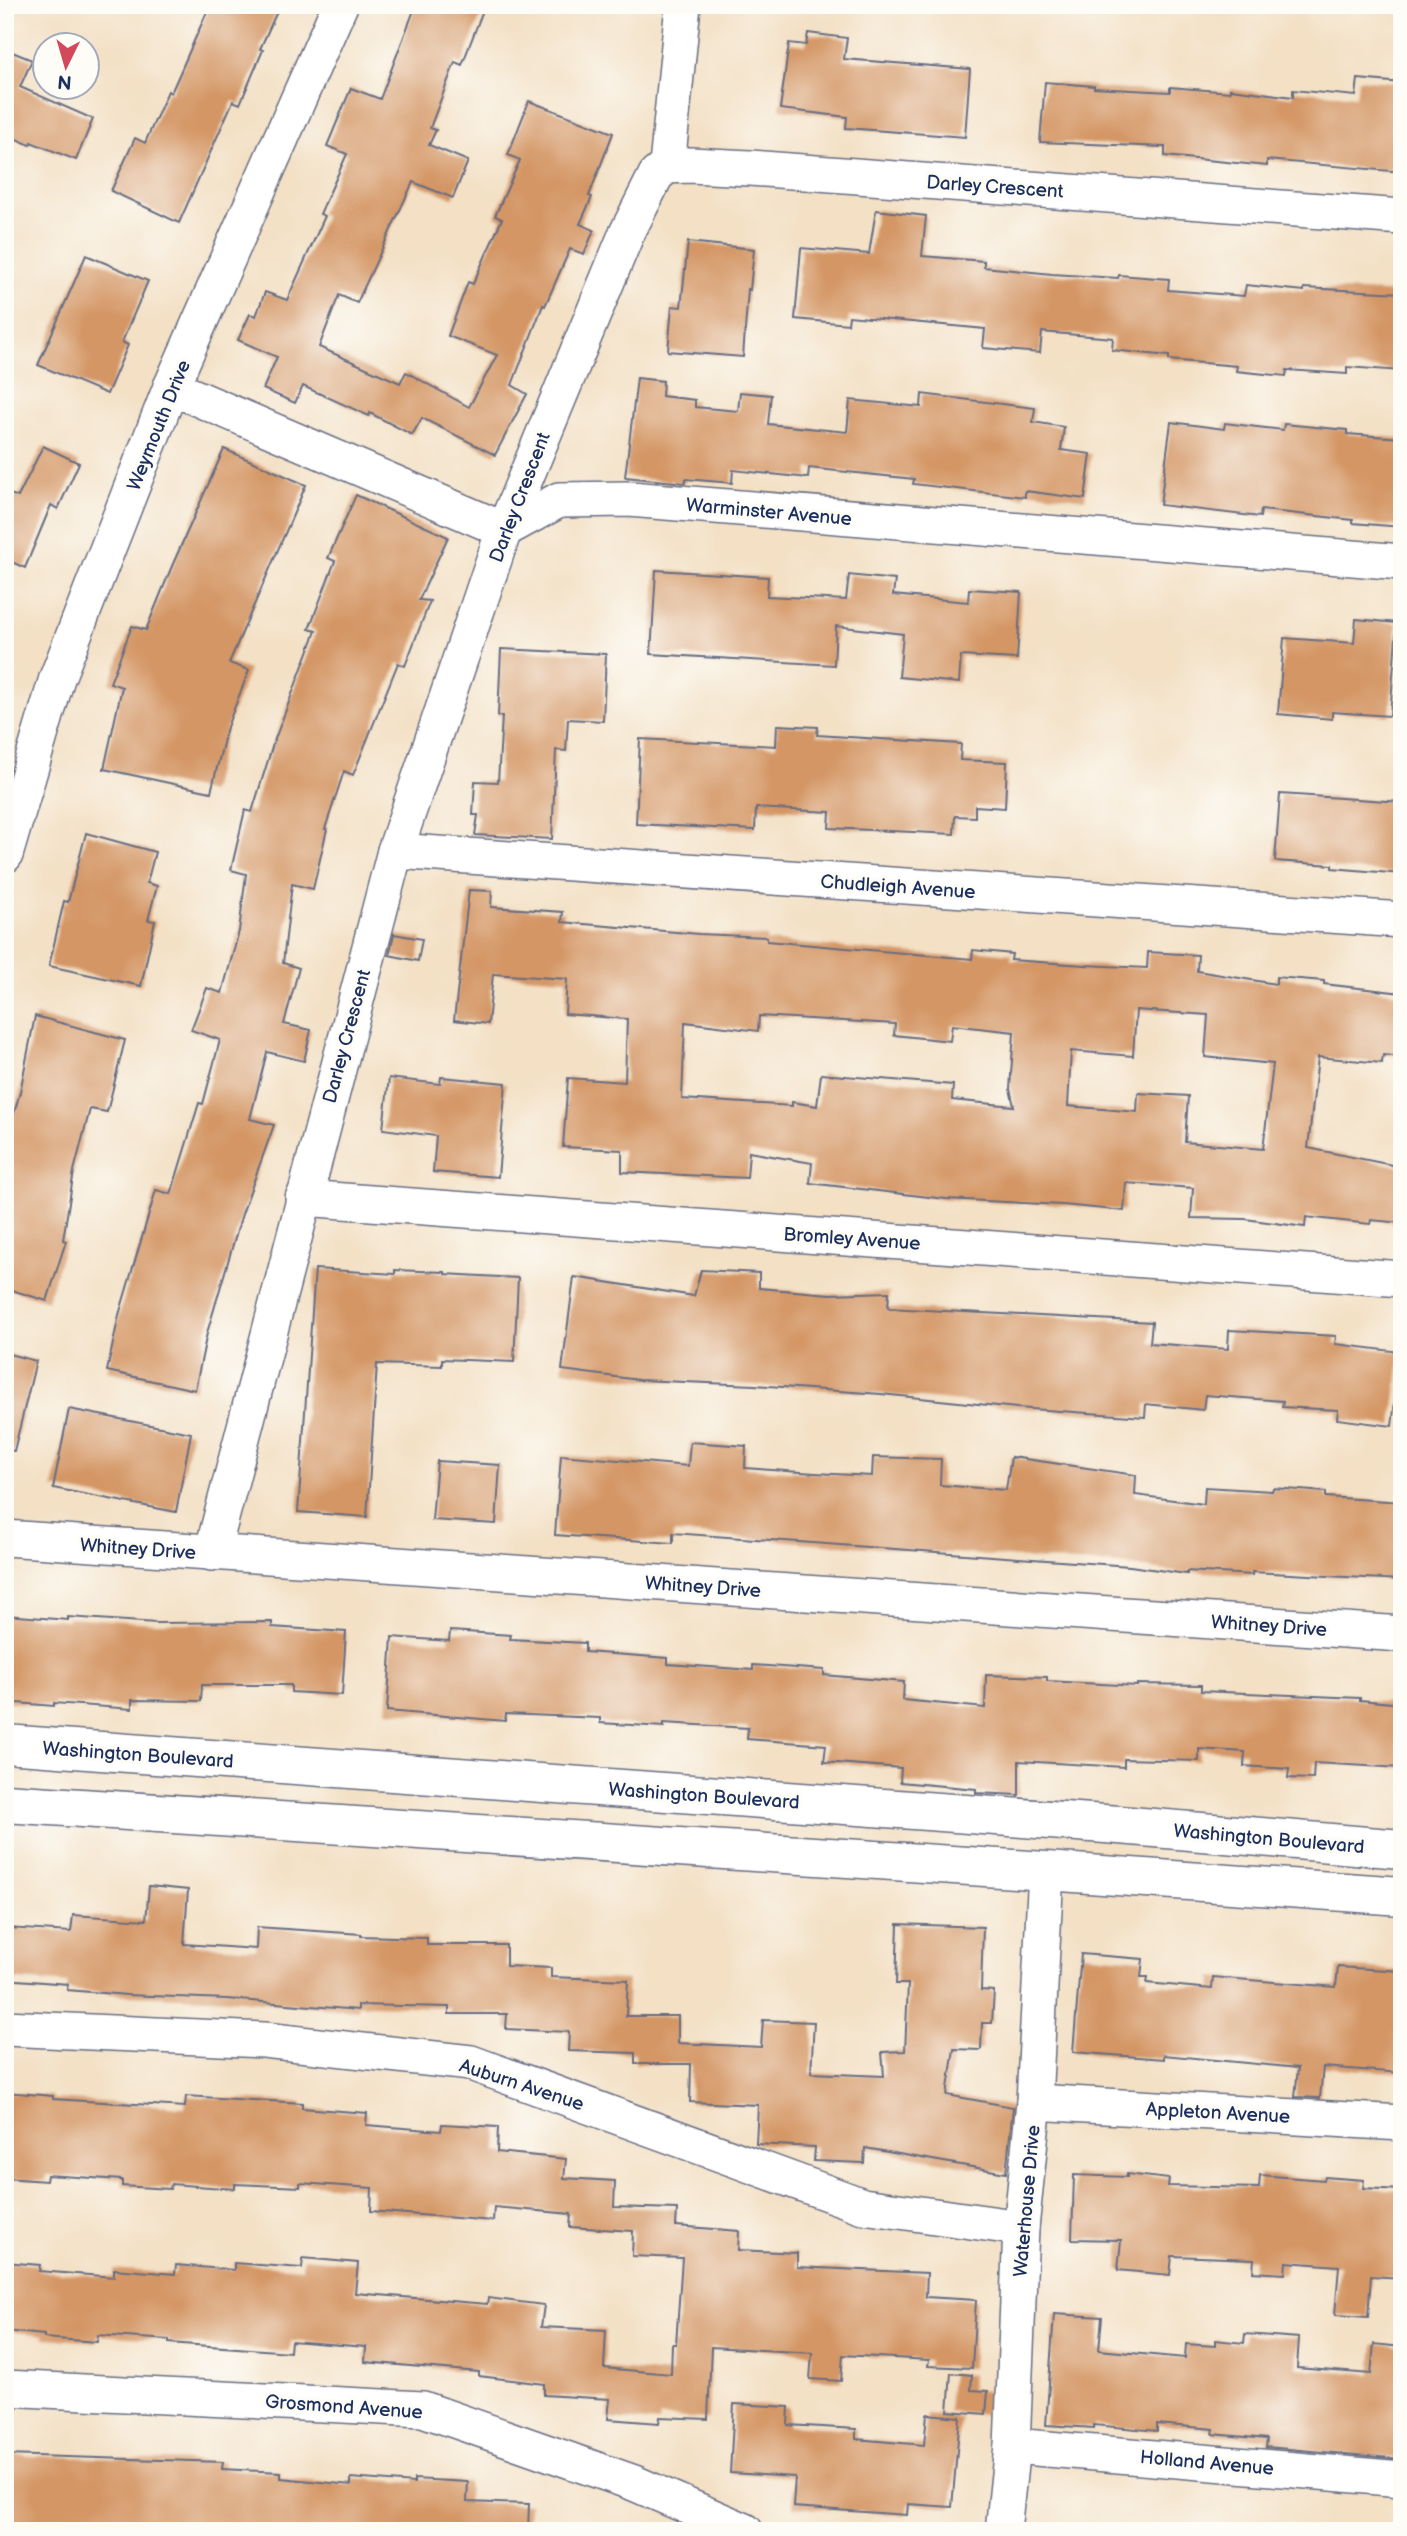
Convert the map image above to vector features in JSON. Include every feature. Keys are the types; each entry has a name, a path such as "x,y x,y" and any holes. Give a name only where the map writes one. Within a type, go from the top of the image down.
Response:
{"highway":[{"name":"Washington Boulevard","path":"5,1744 1091,1823 1402,1849"},
{"path":"5,1803 1402,1896"}],"street":[{"name":"Weymouth Drive","path":"5,855 57,678 171,387 340,5"},
{"path":"667,166 683,5"},
{"name":"Darley Crescent","path":"212,1553 395,851 505,530 626,235 656,175 667,166 750,168 1402,217"},
{"path":"171,387 505,530"},
{"name":"Warminster Avenue","path":"505,530 559,500 629,499 1402,562"},
{"name":"Chudleigh Avenue","path":"395,851 1402,920"},
{"name":"Bromley Avenue","path":"303,1198 1402,1279"},
{"name":"Whitney Drive","path":"5,1538 1402,1634"},
{"name":"Waterhouse Drive","path":"1003,2531 1012,2446 1021,2228 1034,2102 1046,1871"},
{"name":"Auburn Avenue","path":"5,2028 264,2040 471,2063 863,2206 1021,2228"},
{"name":"Appleton Avenue","path":"1034,2102 1402,2123"},
{"name":"Grosmond Avenue","path":"5,2388 423,2409 634,2483 745,2531"},
{"name":"Holland Avenue","path":"1012,2446 1402,2479"}],"building":[{"path":"210,5 280,5 240,104 233,101 179,223 111,191 135,138 145,143 168,91 171,93"},
{"path":"416,5 485,5 462,65 455,62 430,128 436,130 429,145 468,161 453,198 413,182 357,303 339,295 319,347 400,383 406,372 469,407 497,355 448,336 468,282 473,284 502,219 495,216 520,160 508,155 529,101 613,133 580,224 594,230 584,254 570,249 545,306 543,305 512,385 527,394 495,455 422,418 412,435 370,413 369,416 303,386 295,403 263,389 277,357 238,340 250,314 256,316 265,292 287,300 325,216 320,214 347,154 327,146 351,88 380,99"},
{"path":"808,33 847,38 844,59 970,69 965,137 846,128 847,117 780,109 789,43 806,45"},
{"path":"5,49 32,60 20,87 32,92 32,102 54,102 93,119 76,160 5,134"},
{"path":"1358,79 1402,83 1402,172 1267,160 1267,166 1165,156 1165,147 1040,142 1045,82 1170,92 1170,87 1230,92 1230,89 1293,97 1293,90 1356,96"},
{"path":"876,210 926,216 922,256 984,261 984,267 1052,274 1169,279 1168,290 1244,296 1246,285 1304,291 1304,288 1402,293 1402,371 1347,367 1347,374 1287,370 1286,376 1236,371 1237,366 1169,360 1169,356 1112,350 1113,338 1042,332 1040,353 983,348 985,329 849,316 848,324 795,319 801,248 869,254"},
{"path":"688,242 754,249 743,357 668,351 672,306 681,307"},
{"path":"86,255 148,281 122,342 128,345 107,394 38,365"},
{"path":"637,378 663,381 662,396 695,400 695,407 738,411 740,392 771,395 768,424 847,432 850,400 921,407 922,394 1035,408 1033,422 1064,427 1061,450 1091,454 1085,499 1025,491 1025,497 913,484 914,479 809,468 808,478 733,470 732,483 686,479 685,483 625,477"},
{"path":"1171,422 1224,429 1225,423 1283,430 1284,424 1347,430 1347,434 1402,438 1402,527 1261,510 1260,517 1160,505"},
{"path":"43,446 79,463 58,509 51,505 25,568 5,559 5,492 18,497"},
{"path":"224,449 306,485 229,663 249,670 227,727 211,792 104,769 122,687 110,683 132,626 146,630"},
{"path":"356,495 448,537 419,600 430,601 405,666 398,663 353,775 344,771 325,829 313,889 292,884 283,963 299,968 284,1024 311,1030 304,1061 267,1052 250,1119 274,1125 242,1214 207,1333 195,1390 107,1371 119,1315 156,1190 171,1194 199,1103 203,1104 220,1040 191,1030 207,988 222,993 239,931 246,874 231,870 245,810 252,812 273,744 316,631 309,629 335,561 328,558"},
{"path":"656,570 768,577 767,596 846,600 849,575 895,580 893,595 968,602 969,589 1021,592 1017,659 961,656 959,683 899,677 903,634 836,626 834,665 651,654"},
{"path":"1356,619 1397,623 1390,716 1332,712 1332,719 1278,714 1284,638 1354,643"},
{"path":"501,649 606,654 603,721 568,719 566,751 556,750 552,839 475,835 478,815 473,815 475,781 498,782 502,716 498,716"},
{"path":"777,725 818,727 817,735 961,744 960,760 1007,762 1005,808 975,806 975,817 955,816 954,834 829,828 830,812 756,808 755,830 636,824 640,739 776,746"},
{"path":"1280,794 1402,802 1402,874 1275,861"},
{"path":"86,833 155,852 147,883 157,886 148,920 155,921 141,986 49,966 64,901 68,902"},
{"path":"469,890 492,891 491,907 563,912 562,922 767,937 767,941 972,959 973,950 1012,954 1011,960 1084,965 1147,968 1148,952 1198,955 1197,971 1276,984 1276,977 1402,993 1402,1057 1383,1055 1382,1063 1318,1057 1308,1148 1402,1167 1402,1223 1371,1220 1370,1224 1306,1217 1305,1227 1245,1219 1191,1218 1193,1188 1126,1183 1124,1211 946,1199 810,1183 812,1163 749,1152 747,1178 622,1172 622,1150 563,1147 568,1078 625,1082 627,1019 565,1014 567,979 493,974 488,1024 454,1020","holes":["1136,1010 1208,1015 1205,1057 1273,1064 1263,1149 1185,1142 1188,1096 1138,1093 1137,1112 1068,1106 1071,1051 1133,1056","759,1016 895,1024 894,1035 950,1041 952,1025 1014,1032 1010,1089 1014,1106 952,1100 953,1085 821,1074 817,1106 792,1102 792,1106 682,1099 685,1022 758,1031"]},
{"path":"394,934 422,939 418,961 389,955"},
{"path":"35,1016 125,1040 107,1112 90,1109 74,1171 63,1240 66,1241 47,1301 5,1288 5,1146 20,1092"},
{"path":"441,1077 506,1083 498,1177 433,1172 436,1136 383,1129 389,1078 440,1084"},
{"path":"315,1269 395,1274 395,1270 445,1272 518,1278 514,1362 442,1359 442,1366 377,1364 367,1517 298,1512"},
{"path":"701,1270 759,1273 759,1288 830,1294 889,1292 888,1308 1152,1322 1150,1343 1228,1349 1229,1330 1336,1336 1335,1344 1401,1352 1392,1426 1337,1419 1338,1410 1282,1407 1283,1401 1205,1395 1203,1410 1146,1404 1145,1417 1017,1408 881,1394 639,1380 562,1370 574,1277 694,1296"},
{"path":"5,1353 36,1361 14,1451 5,1450"},
{"path":"69,1409 191,1433 176,1512 53,1488"},
{"path":"690,1442 746,1446 745,1468 815,1473 872,1476 873,1457 941,1459 940,1485 1006,1490 1011,1457 1136,1475 1135,1495 1204,1504 1205,1487 1326,1492 1326,1497 1402,1502 1402,1580 1252,1572 1252,1575 1187,1571 1187,1574 1130,1566 673,1533 673,1543 555,1535 561,1455 688,1466"},
{"path":"437,1461 500,1465 496,1524 432,1520"},
{"path":"5,1615 157,1623 272,1622 272,1627 346,1632 342,1695 291,1692 291,1685 202,1685 201,1701 132,1700 132,1709 5,1702"},
{"path":"450,1631 511,1635 510,1639 585,1643 585,1652 668,1658 668,1664 753,1670 753,1665 824,1670 824,1675 904,1682 903,1700 985,1708 986,1675 1047,1677 1047,1681 1137,1686 1201,1685 1201,1691 1360,1698 1402,1704 1402,1768 1314,1763 1313,1779 1288,1778 1289,1769 1244,1766 1245,1752 1199,1749 1199,1761 1124,1759 1124,1767 1019,1761 1019,1795 976,1793 976,1789 900,1782 901,1768 824,1762 826,1745 747,1739 748,1728 664,1723 664,1727 600,1723 600,1718 506,1714 505,1721 387,1711 392,1637 449,1641"},
{"path":"149,1886 188,1890 184,1944 256,1949 257,1927 361,1936 427,1938 427,1945 506,1945 506,1966 551,1968 551,1977 628,1980 626,2016 678,2016 678,2043 761,2047 763,2020 814,2022 811,2073 884,2076 882,2052 905,2051 908,1984 896,1984 898,1924 983,1927 981,1990 994,1991 992,2023 982,2023 981,2050 954,2049 947,2095 1013,2107 1006,2173 865,2148 864,2163 814,2161 815,2147 756,2144 758,2105 690,2102 691,2064 635,2064 635,2053 568,2051 569,2032 506,2029 507,2014 449,2014 449,2007 358,2005 358,2010 227,1999 127,1995 67,1990 68,1984 5,1979 7,1928 71,1932 73,1915 146,1920"},
{"path":"1081,1954 1143,1959 1141,1977 1148,1977 1147,1983 1212,1989 1213,1977 1336,1987 1338,1967 1402,1971 1402,2073 1323,2067 1320,2098 1295,2097 1298,2068 1164,2055 1164,2059 1073,2052"},
{"path":"5,2092 53,2096 53,2099 185,2107 186,2096 302,2103 302,2108 367,2113 366,2125 441,2131 442,2124 498,2127 497,2152 566,2159 564,2178 615,2181 614,2207 677,2209 676,2226 739,2231 738,2250 797,2253 797,2267 927,2273 926,2297 976,2300 972,2368 928,2366 929,2360 843,2355 841,2381 810,2379 812,2353 711,2347 708,2419 660,2417 659,2423 608,2419 610,2399 544,2395 544,2384 479,2376 479,2372 365,2362 366,2347 291,2341 290,2352 98,2335 97,2342 44,2338 44,2335 5,2331 5,2262 40,2265 39,2271 114,2277 114,2269 175,2274 176,2265 234,2270 234,2263 302,2268 303,2258 358,2263 355,2293 487,2304 488,2298 544,2305 541,2327 606,2330 604,2368 671,2374 672,2344 676,2344 682,2258 632,2256 633,2231 570,2227 571,2214 494,2207 493,2221 371,2211 372,2188 300,2183 300,2187 235,2184 235,2189 171,2184 170,2189 122,2186 122,2180 47,2175 46,2181 5,2178"},
{"path":"1127,2174 1169,2179 1168,2186 1259,2188 1260,2175 1364,2180 1363,2188 1402,2190 1402,2278 1371,2276 1368,2317 1335,2315 1339,2266 1286,2262 1285,2274 1253,2272 1254,2259 1172,2256 1170,2275 1118,2270 1121,2240 1072,2239 1074,2175 1127,2177"},
{"path":"1054,2314 1102,2317 1099,2350 1185,2358 1186,2344 1215,2346 1215,2340 1244,2343 1245,2334 1299,2338 1297,2368 1371,2374 1374,2344 1402,2347 1402,2459 1266,2447 1267,2439 1213,2434 1214,2429 1157,2424 1157,2431 1094,2425 1094,2428 1046,2425"},
{"path":"951,2373 972,2375 971,2390 988,2391 986,2414 948,2411"},
{"path":"734,2404 789,2407 788,2425 856,2429 856,2439 924,2445 927,2414 960,2417 952,2507 908,2504 907,2515 793,2507 795,2477 730,2473"},
{"path":"5,2455 223,2462 222,2469 281,2472 281,2478 351,2485 351,2478 414,2483 414,2479 468,2482 467,2502 529,2504 528,2531 5,2531"}]}
